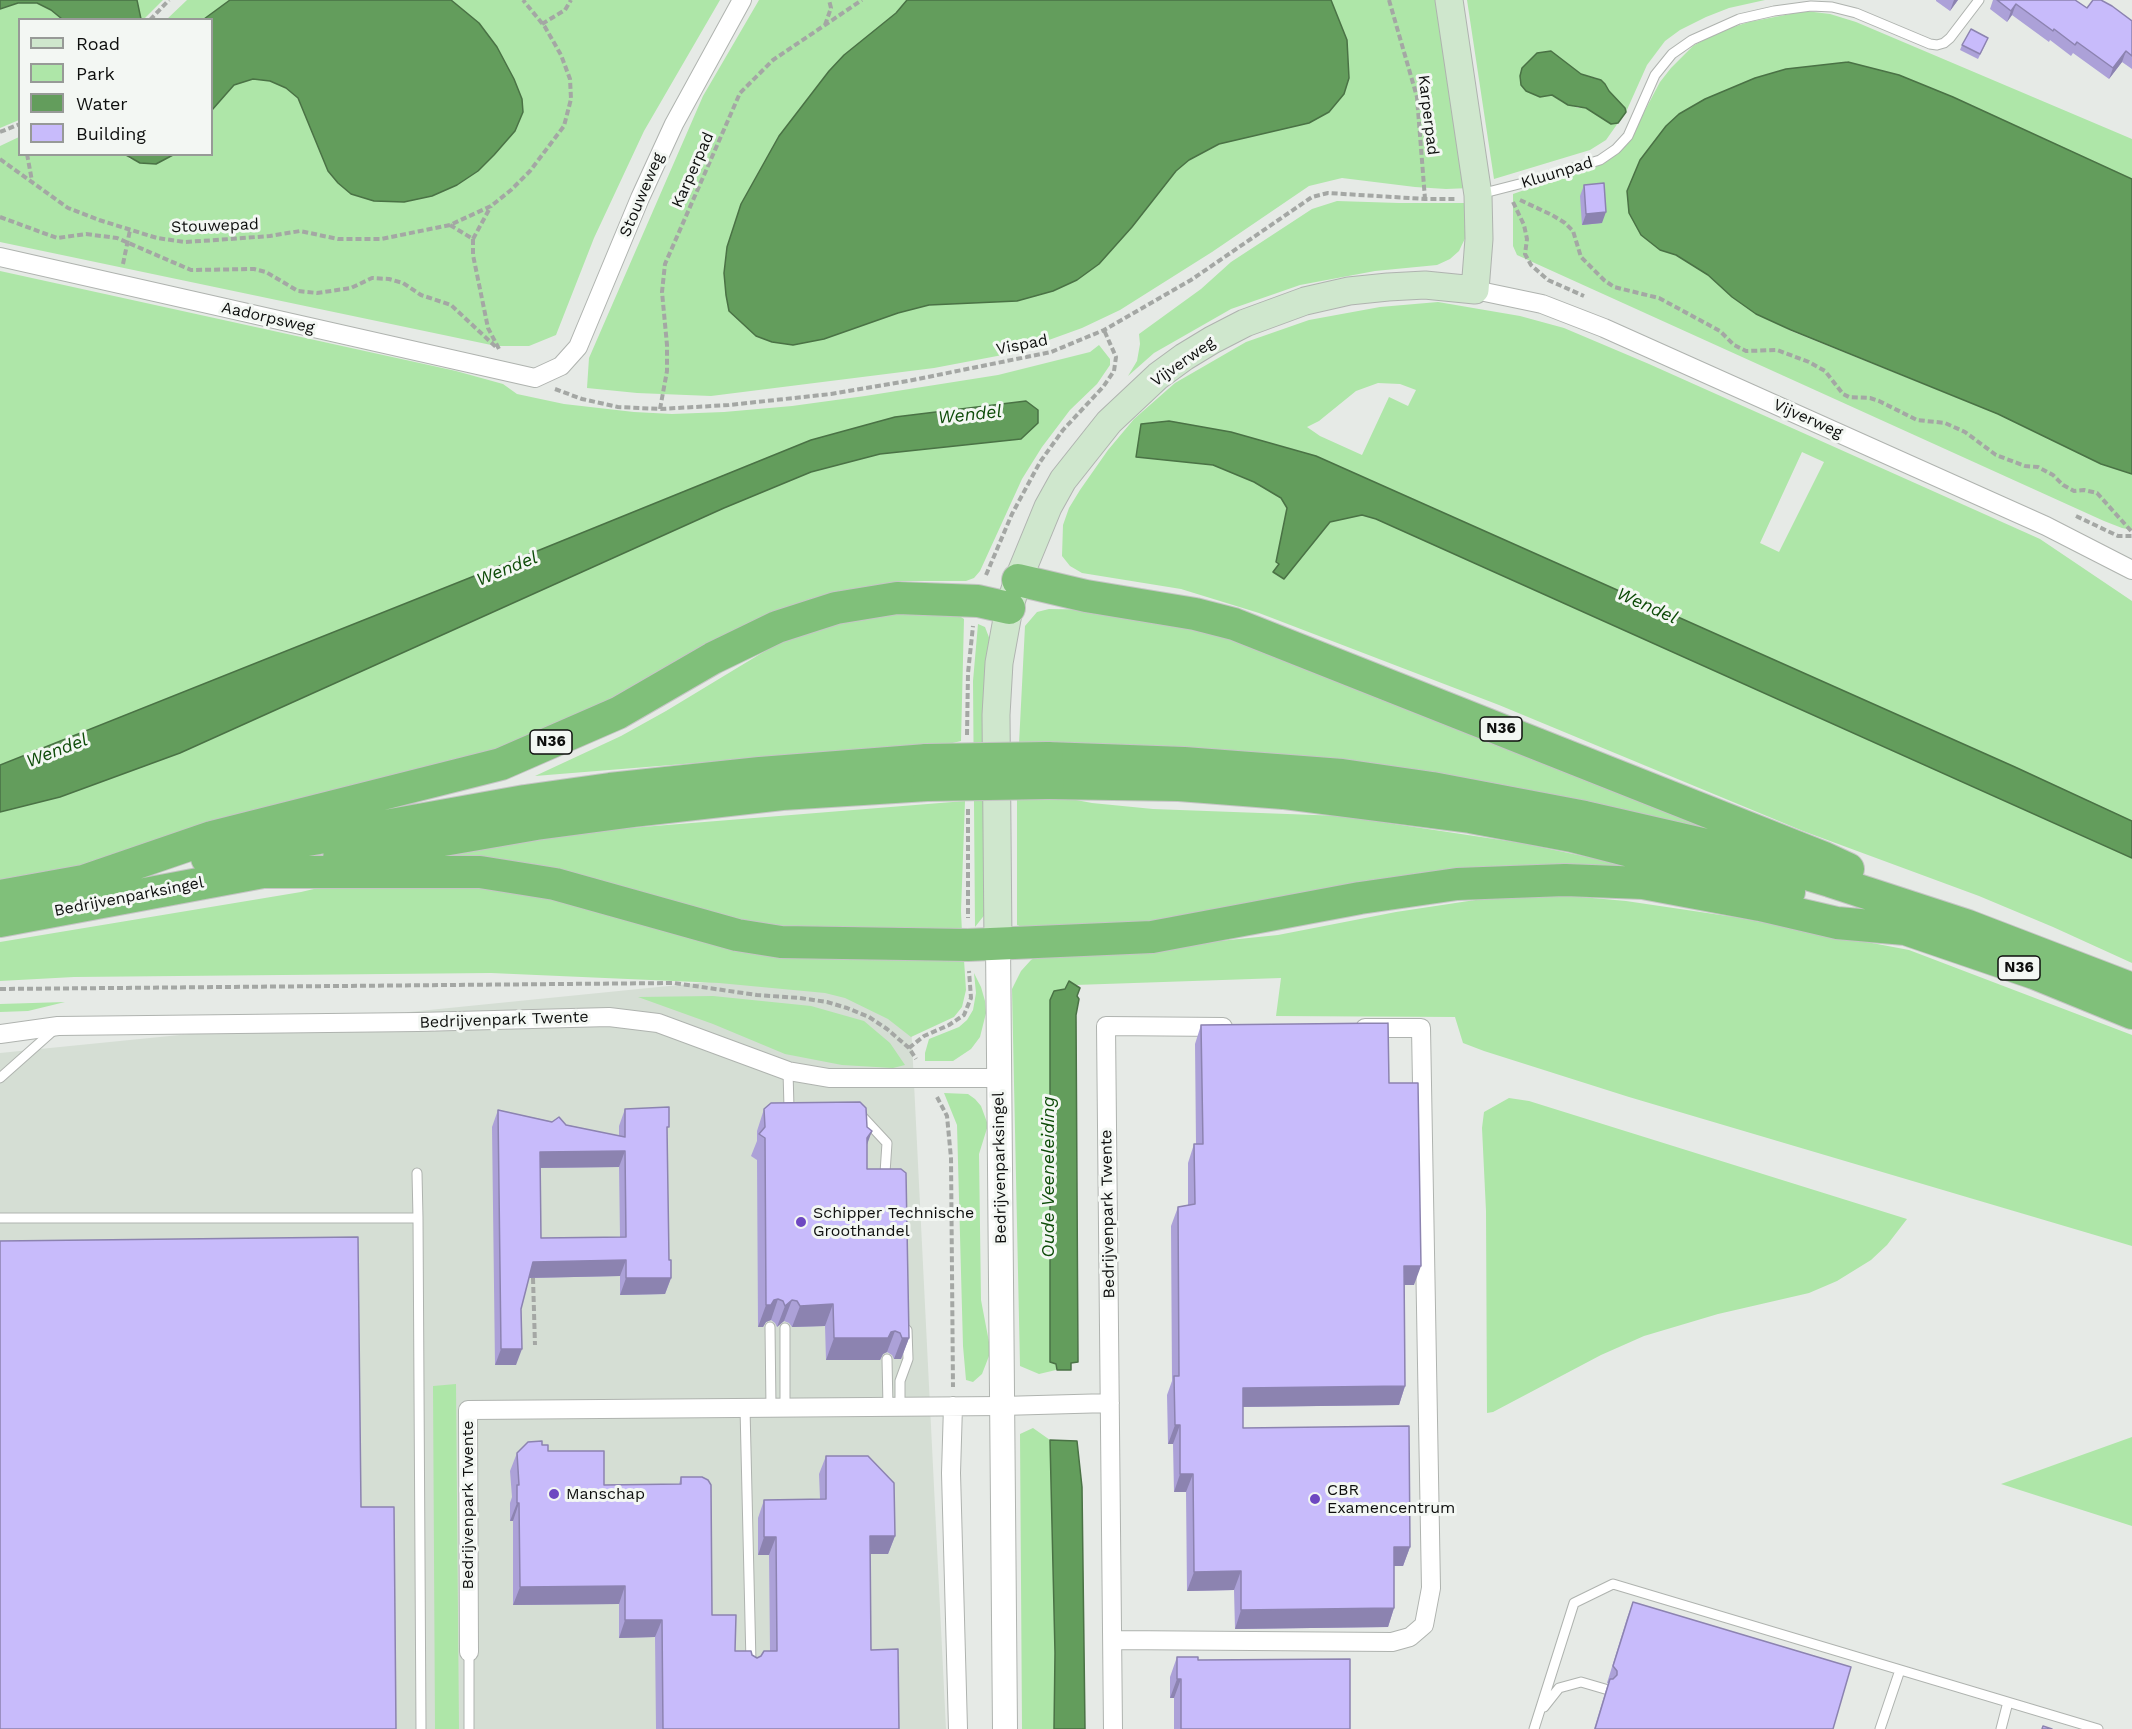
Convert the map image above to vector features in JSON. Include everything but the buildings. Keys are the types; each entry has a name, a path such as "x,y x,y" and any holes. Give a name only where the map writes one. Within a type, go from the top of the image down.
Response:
{"highway":[{"name":"N36","path":"81,882 212,837 501,764 618,713 713,658 777,627 836,608 897,598 978,602 1014,594 1086,596 1195,614 1266,635 1822,857 1968,926"},
{"name":"N36","path":"81,882 347,832 589,792 760,773 1047,770 1184,763 1342,776 1512,802 1720,848 1968,926 2132,988"},
{"name":"N36","path":"1047,770 1179,785 1283,793 1470,817 1572,836 1788,892 2034,973 2132,1013"},
{"name":"N36","path":"259,873 536,824 782,794 927,772"},
{"name":"N36","path":"259,873 480,872 555,884 737,935 781,942 998,944 1152,937 1360,898 1457,884 1565,880 1643,884 1760,905 1838,923 1905,929"},
{"name":"Bedrijvenparksingel","path":"0,921 259,873"},
{"name":"Bedrijvenparksingel","path":"0,896 81,882"}],"main road":[{"path":"1449,0 1478,195 1479,239 1475,290"},
{"name":"Vijverweg","path":"1014,594 1048,507 1063,480 1109,423 1158,376 1184,357 1245,323 1305,301 1349,291 1388,286 1425,285 1475,290"},
{"name":"Bedrijvenparksingel","path":"998,944 997,690 1002,646 1014,594"}],"street":[{"name":"Stouweweg","path":"535,378 561,366 579,347 640,198 669,135 742,0"},
{"name":"Aadorpsweg","path":"0,257 535,378"},
{"name":"Vijverweg","path":"1475,290 1542,304 1604,328 2046,526 2132,570"},
{"name":"Bedrijvenparksingel","path":"998,944 1005,1729"},
{"name":"Bedrijvenpark Twente","path":"7,1033 58,1026 418,1022 609,1017 658,1023 788,1071 829,1078 999,1078"},
{"name":"Bedrijvenpark Twente","path":"1113,1729 1106,1026 1246,1027"},
{"path":"1113,1640 1392,1642 1410,1637 1424,1625 1431,1588 1421,1028 1351,1028"},
{"name":"Bedrijvenpark Twente","path":"469,1652 468,1410 1002,1406 1110,1403"},
{"path":"953,1406 951,1473 958,1729"}],"lane":[{"name":"Kluunpad","path":"1478,195 1600,160 1616,149 1628,136 1655,75 1672,54 1692,40 1739,19 1811,6 1832,7 1856,13 1937,45 1944,44 1950,38 1979,0"},
{"path":"0,1078 58,1026"},
{"path":"0,1045 7,1033"},
{"path":"788,1071 789,1108 800,1108"},
{"path":"855,1109 886,1143 885,1173 898,1186"},
{"path":"417,1173 421,1729"},
{"path":"0,1218 418,1218"},
{"path":"894,1406 908,1359 907,1323"},
{"path":"770,1327 778,1407"},
{"path":"778,1407 785,1328"},
{"path":"887,1359 894,1406"},
{"path":"745,1408 751,1669"},
{"path":"1534,1729 1575,1603 1613,1584 2098,1729"},
{"path":"469,1652 469,1729"},
{"path":"1880,1729 1900,1670"},
{"path":"1539,1713 1559,1688 1581,1682 1605,1689"},
{"path":"2001,1729 2008,1702"}],"path":[{"path":"152,18 169,0"},
{"name":"Stouwepad","path":"0,159 68,208 157,238 185,242 270,236 300,231 338,239 381,239 450,225 491,206 511,190 530,171 564,126 571,99 570,79 561,55 542,24 523,0"},
{"path":"542,24 565,10 571,0"},
{"path":"825,25 831,8 829,0"},
{"name":"Karperpad","path":"660,409 667,371 662,292 665,264 740,93 773,60 862,0"},
{"name":"Karperpad","path":"1389,0 1417,97 1425,199"},
{"path":"0,132 18,125"},
{"path":"27,156 32,182"},
{"path":"1506,187 1524,225 1527,239 1525,254 1531,265 1548,280 1591,299"},
{"path":"1506,187 1523,203 1552,214 1565,223 1573,231 1581,257 1614,287 1659,298 1720,331 1734,345 1746,351 1777,350 1809,362 1825,371 1843,394 1849,397 1870,398 1917,420 1945,423 1965,432 1996,455 2025,466 2038,467 2074,491 2084,490 2097,493 2132,534"},
{"name":"Vispad","path":"535,378 547,386 582,399 618,407 660,409 729,405 831,394 908,381 1052,352 1104,330 1191,280 1312,197 1328,193 1425,199 1460,199 1478,195"},
{"name":"Stouwepad","path":"473,239 491,206"},
{"path":"0,217 57,237 86,234 128,241 191,270 254,269 266,272 298,291 317,293 351,288 372,278 403,283 422,296 451,305 501,352 488,328 473,255 473,239 450,225"},
{"path":"119,284 130,230"},
{"path":"2067,512 2118,536 2132,534"},
{"path":"0,989 674,983 827,1002 869,1017 909,1048 947,1116 951,1158 953,1406"},
{"path":"533,1278 535,1345"}],"shaded area":[{"path":"908,962 946,1729 0,1729 0,1053"}],"green space":[{"path":"137,0 163,0 145,18 139,16"},
{"path":"187,0 230,0 205,18 168,18"},
{"path":"451,0 720,0 644,131 594,238 556,335 529,346 496,346 0,242 0,146 18,137 18,156 127,156 130,159 156,164 171,156 213,156 213,109 234,85 253,79 270,81 286,88 298,98 307,118 374,201 404,202 432,196 457,185 478,171 515,131 523,112 522,99 514,79 479,23"},
{"path":"759,0 907,0 896,13 844,55 779,136 741,204 727,247 724,273 793,345 824,339 898,313 929,305 1017,301 1132,227 1176,171 1189,160 1219,144 1309,123 1349,78 1347,40 1331,0 1441,0 1470,188 1415,187 1342,178 1309,186 1212,252 1120,310 1082,328 1013,353 934,368 711,396 587,388 589,358 703,96"},
{"path":"1467,0 1765,0 1729,8 1706,17 1680,30 1665,41 1647,65 1626,112 1605,84 1597,78 1581,74 1537,53 1522,68 1520,76 1540,97 1552,95 1578,108 1586,107 1611,124 1618,123 1606,140 1590,150 1494,179"},
{"path":"18,3 37,3 61,18 18,18 18,120 0,128 0,9"},
{"path":"1806,11 1830,14 1856,22 2132,139 2132,179 1953,97 1899,75 1848,62 1786,69 1755,78 1705,99 1679,114 1666,126 1640,160 1627,191 1660,250 1676,255 1708,275 1732,297 1791,331 1998,414 2101,464 2132,474 2132,530 2104,521 1517,255 1513,246 1513,194 1605,162 1619,152 1632,135 1660,82 1693,46 1717,32 1749,22"},
{"path":"1337,201 1472,203 1469,230 1459,251 1450,259 1437,265 1375,271 1300,285 1231,309 1154,353 1128,376 1137,361 1139,334 1201,289 1231,262 1312,209"},
{"path":"0,271 456,371 503,384 517,394 564,404 634,412 672,414 724,412 865,396 998,375 1090,352 1099,345 1110,359 1110,365 1097,384 1070,410 1042,447 1022,479 980,571 974,578 966,581 902,581 834,595 652,687 398,788 0,885 0,812 60,797 180,753 724,508 811,472 880,454 1021,439 1026,401 895,417 811,440 0,765"},
{"path":"1438,302 1520,316 1564,328 2040,539 2132,601 2132,821 1316,456 1231,432 1169,421 1141,424 1136,457 1213,465 1254,482 1281,498 1287,507 1279,564 1284,579 1330,522 1362,515 1376,519 2132,858 2132,963 1979,896 1803,831 1499,705 1259,613 1181,589 1082,573 1070,566 1062,556 1063,525 1069,508 1108,450 1134,419 1175,383 1246,342 1309,320 1380,307","holes":["1378,383 1400,384 1416,390 1408,406 1389,397 1362,455 1320,436 1307,427 1319,421 1356,391","1802,452 1824,462 1779,552 1760,543"]},
{"path":"905,609 955,613 964,619 961,741 940,746 535,776 621,736 780,642 841,622"},
{"path":"1049,609 1103,610 1215,630 1816,858 1019,744 1025,626 1037,612"},
{"path":"978,624 985,627 990,640 986,913 975,927 973,681"},
{"path":"1055,796 1092,803 1153,809 1341,816 1521,843 1635,867 1492,866 1418,873 1150,922 1033,931 1017,925 1017,798"},
{"path":"965,801 962,933 819,937 412,861 543,835"},
{"path":"463,878 964,960 966,990 962,1007 954,1017 911,1037 888,1019 845,998 825,993 719,983 491,973 74,977 0,981 0,942 301,892 348,881"},
{"path":"1570,896 1626,901 1734,917 1909,950 2132,1035 2132,1246 1629,1097 1484,1051 1463,1043 1455,1017 1276,1016 1281,978 1075,985 1069,982 1065,989 1050,1000 1050,1362 1056,1364 1056,1370 1039,1374 1020,1366 1012,989 1021,971 1031,960 1045,951 1190,944 1278,935 1396,912 1495,897"},
{"path":"974,973 985,1001 986,1013 980,1037 971,1049 953,1061 925,1061 929,1039 959,1027 973,1010 976,993"},
{"path":"713,996 811,1006 864,1021 890,1043 905,1065 893,1068 842,1065 785,1054 713,1024 638,997"},
{"path":"65,1002 28,1011 0,1012 0,1004"},
{"path":"944,1093 968,1094 975,1099 981,1106 988,1125 979,1154 981,1300 989,1342 989,1356 982,1374 973,1382 966,1380 963,1346 957,1125"},
{"path":"1509,1098 1529,1101 1907,1219 1887,1245 1871,1260 1837,1281 1809,1293 1718,1314 1644,1336 1601,1355 1493,1412 1487,1413 1486,1211 1482,1128 1484,1112"},
{"path":"456,1384 459,1729 435,1729 433,1386"},
{"path":"1033,1428 1050,1440 1055,1653 1054,1729 1022,1729 1020,1434"},
{"path":"2132,1437 2132,1526 2001,1484"}],"water":[{"path":"0,0 137,0 141,18 61,18 37,3 18,3 0,9"},
{"path":"230,0 451,0 479,23 497,47 522,99 523,112 515,131 494,155 478,171 457,185 432,196 404,202 374,201 351,194 328,171 298,98 286,88 270,81 253,79 234,85 213,109 213,18 205,18"},
{"path":"907,0 1331,0 1347,40 1349,78 1344,94 1329,112 1309,123 1219,144 1189,160 1176,171 1132,227 1099,264 1077,280 1053,291 1017,301 929,305 898,313 824,339 793,345 772,342 756,336 729,311 726,295 724,273 727,247 741,204 779,136 829,71 844,55 896,13"},
{"path":"1551,51 1581,74 1601,80 1605,84 1625,108 1626,112 1618,123 1611,124 1586,108 1568,105 1552,95 1540,97 1526,91 1521,85 1522,68 1537,53"},
{"path":"1848,62 1899,75 1953,97 2132,179 2132,474 2101,464 1998,414 1756,314 1732,297 1708,275 1676,255 1660,250 1641,235 1629,213 1627,191 1640,160 1666,126 1679,114 1705,99 1755,78 1786,69"},
{"path":"128,156 171,156 156,164 140,163"},
{"name":"Wendel","path":"1026,401 1038,410 1038,423 1021,439 880,454 811,472 724,508 180,753 60,797 0,812 0,765 811,440 895,417"},
{"name":"Wendel","path":"1169,421 1231,432 1316,456 2015,767 2132,821 2132,858 1376,519 1362,515 1330,522 1284,579 1273,572 1279,564 1276,562 1287,508 1281,498 1254,482 1213,465 1136,457 1141,424"},
{"path":"1069,981 1080,988 1076,1015 1078,1362 1071,1363 1071,1370 1057,1370 1056,1364 1050,1362 1050,1000 1054,991 1065,989"},
{"path":"1050,1440 1077,1441 1082,1487 1085,1729 1054,1729 1055,1653"}],"place":[{"name":"Schipper Technische Groothandel","path":"801,1222"},
{"name":"Manschap","path":"554,1494"},
{"name":"CBR Examencentrum","path":"1315,1499"}],"water label":[{"name":"Oude Veeneleiding","path":"1049,1177"}]}
